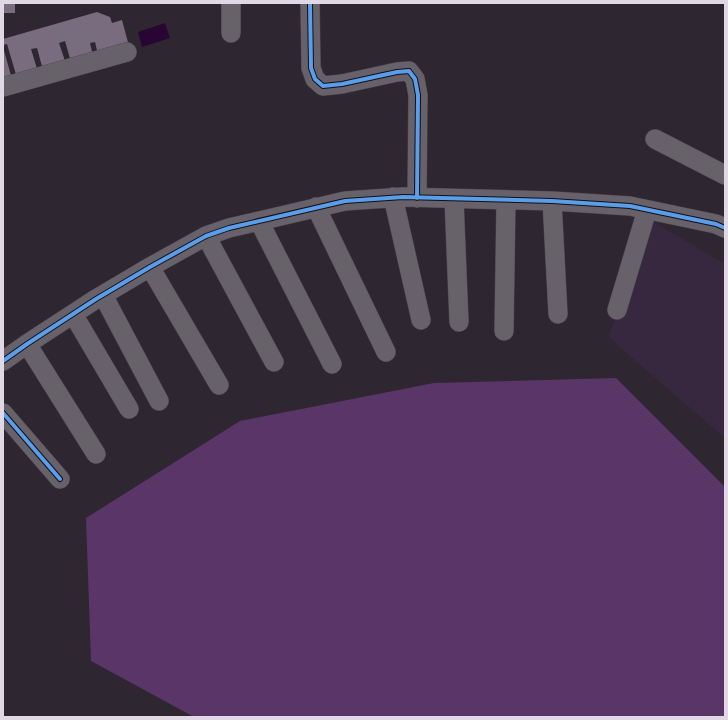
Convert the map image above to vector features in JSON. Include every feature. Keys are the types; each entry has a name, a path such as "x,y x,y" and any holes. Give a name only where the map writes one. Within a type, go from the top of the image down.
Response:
{"street":[{"path":"231,3 231,33"},
{"path":"310,3 311,68 315,79 322,86 342,84 397,72 409,72 415,79 418,95 417,198"},
{"path":"3,87 127,52"},
{"path":"655,139 725,175"},
{"path":"393,197 421,320"},
{"path":"3,361 103,295 206,236 229,228 345,201 393,197 552,201 630,206 716,224 725,228"},
{"path":"454,199 459,322"},
{"path":"504,331 506,200"},
{"path":"552,201 558,314"},
{"path":"316,207 386,352"},
{"path":"617,310 647,210"},
{"path":"259,221 332,364"},
{"path":"206,236 274,362"},
{"path":"150,267 219,385"},
{"path":"103,295 159,401"},
{"path":"73,314 129,409"},
{"path":"27,344 96,454"},
{"path":"4,417 60,479"}],"shaded area":[{"path":"165,23 170,38 142,47 138,32"},
{"path":"654,222 725,264 725,438 616,344 609,335"},
{"path":"616,378 725,487 725,717 194,717 91,661 86,518 240,421 434,383"}],"building":[{"path":"3,3 15,3 15,13 3,13"},
{"path":"97,12 110,17 112,23 122,20 129,46 98,55 95,42 90,43 93,56 71,62 65,41 59,43 66,64 43,70 37,48 31,49 38,72 17,78 7,44 3,45 3,39"},
{"path":"3,47 12,79 3,82"}],"cycle path":[{"path":"310,3 311,68 315,79 323,86 342,84 397,72 409,71 415,79 418,95 417,198"},
{"path":"3,361 96,299 206,236 229,228 345,201 403,197 552,201 630,206 716,224 725,228"},
{"path":"3,413 60,479"}]}
